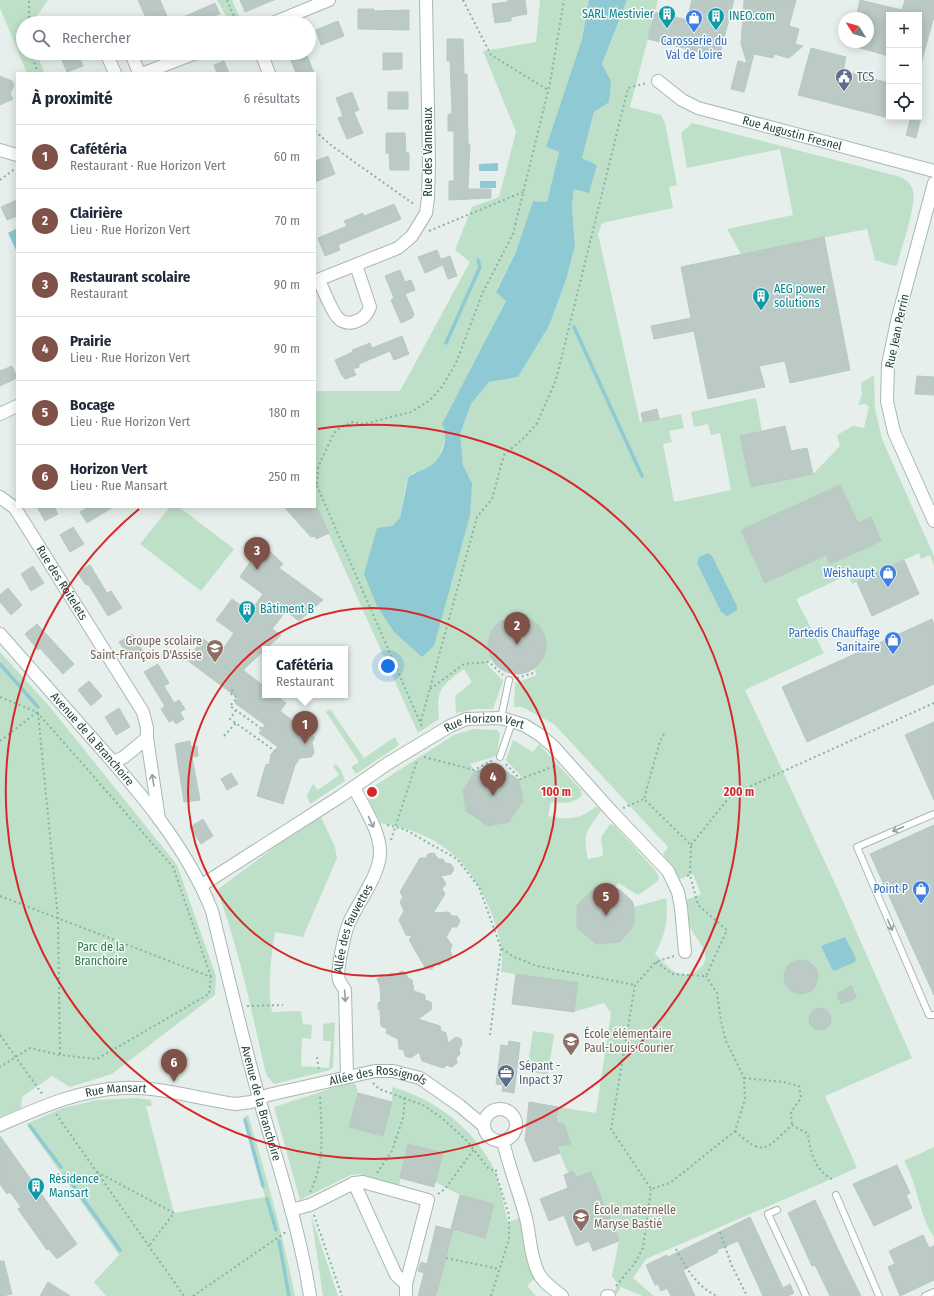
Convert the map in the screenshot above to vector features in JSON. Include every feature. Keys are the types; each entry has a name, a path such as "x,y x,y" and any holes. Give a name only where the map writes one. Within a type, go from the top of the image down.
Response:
{"street":[{"path":"290,16 329,0"},
{"name":"Rue des Vanneaux","path":"356,265 370,307 367,315 358,321 350,323 341,321 336,315 317,280 398,248 412,236 426,213 429,162 426,0"},
{"path":"109,60 115,72"},
{"path":"134,60 139,72"},
{"path":"147,72 178,60"},
{"path":"264,60 269,72"},
{"name":"Rue Augustin Fresnel","path":"658,81 682,100 698,108 934,171"},
{"path":"0,150 16,155"},
{"name":"Rue Jean Perrin","path":"934,183 898,317 888,364 887,401 894,432 934,521"},
{"path":"0,414 16,406"},
{"name":"Rue des Roitelets","path":"0,497 15,508 143,712 147,728 147,738 159,819"},
{"name":"Avenue de la Branchoire","path":"0,634 113,762 159,819 202,886 212,911 259,1098 291,1210 302,1252 310,1296"},
{"name":"Rue Horizon Vert","path":"202,886 450,726 466,719 506,720 524,725 540,734 568,762 668,872 673,879 678,892 685,952"},
{"path":"113,762 124,757 147,738"},
{"name":"Allée des Fauvettes","path":"347,1077 345,990 338,980 341,952 349,924 365,896 380,854 372,823 354,787"},
{"name":"Allée des Rossignols","path":"259,1098 375,1071 387,1071 420,1078 460,1106 484,1126 486,1133 491,1139 503,1141"},
{"name":"Rue Mansart","path":"0,1125 49,1104 99,1090 144,1088 236,1104 251,1102 259,1098"},
{"path":"484,1126 487,1115 490,1112 500,1109 510,1112 515,1121 516,1126 512,1136 503,1141 509,1168 518,1188 538,1273 562,1296"},
{"path":"291,1210 310,1200 354,1183 363,1182 428,1200 406,1290"},
{"path":"354,1183 396,1275 406,1290"}],"lane":[{"path":"500,757 510,680"},
{"path":"934,814 856,847 929,1015 934,1015"},
{"path":"836,1195 879,1296"},
{"path":"777,1210 768,1214 806,1296"},
{"path":"925,1296 934,1292"}],"path":[{"path":"29,0 29,16"},
{"path":"227,0 234,16"},
{"path":"463,0 491,55 548,90"},
{"path":"427,740 421,720 316,482 318,467 334,433 341,427 353,422 364,424 412,412 430,400 442,387 456,363 483,292 513,234 548,90 564,0"},
{"path":"33,60 38,72"},
{"path":"421,720 477,517 492,500 504,455 525,437 537,423 556,380 628,88 658,81"},
{"path":"316,132 332,146 426,213"},
{"path":"0,180 16,168"},
{"path":"420,225 430,231 523,191"},
{"path":"429,689 464,664 489,662 510,680 533,673"},
{"path":"233,690 230,693 237,698 230,706 262,729"},
{"path":"0,697 38,712 173,867 211,977 209,994 98,1059 60,1055 30,1048 0,1067"},
{"path":"706,976 727,930 698,905 690,875 691,845 731,796 934,703"},
{"path":"236,710 230,719 275,751"},
{"path":"0,741 38,712"},
{"path":"38,712 58,918 60,1055"},
{"path":"224,736 236,723"},
{"path":"644,799 660,741 664,734"},
{"path":"391,842 419,755 474,770 500,757 520,779 568,762"},
{"path":"644,799 691,845"},
{"path":"612,812 644,799"},
{"path":"372,823 404,829 433,844 457,859 479,887 501,948 490,1035"},
{"path":"673,879 690,875"},
{"path":"0,896 211,977"},
{"path":"501,948 514,958 537,966 635,985"},
{"path":"608,1296 635,1263 643,1248 651,1189 611,1128 635,985 656,962 685,952"},
{"path":"656,962 672,974 706,976"},
{"path":"651,1189 670,1183 735,1132 745,1098 744,1078 726,1041 717,993 706,976"},
{"path":"246,1006 283,1005"},
{"path":"0,1034 184,1296"},
{"path":"317,1058 320,1083 321,1160 310,1200 342,1296"},
{"path":"371,1078 374,1085 379,1089 423,1105 442,1118 474,1149 488,1168 495,1171 509,1168"},
{"path":"744,1078 784,1082 799,1086 801,1098 791,1112 792,1125"},
{"path":"374,1185 376,1174 392,1151 403,1118 404,1100 401,1096"},
{"path":"735,1132 751,1146 760,1148 769,1146 792,1125"},
{"path":"792,1125 808,1134 810,1151 823,1175 832,1179"},
{"path":"445,1189 474,1149"},
{"path":"96,1171 174,1214 149,1246"},
{"path":"491,1296 509,1239 509,1215 495,1171"},
{"path":"193,1296 288,1230"},
{"path":"720,1232 731,1264 747,1296"},
{"path":"676,1249 687,1270 709,1292 717,1296"},
{"path":"446,1258 499,1270"}],"green space":[{"path":"0,0 48,0 37,16 16,16 16,47 0,8"},
{"path":"217,0 232,0 239,16 226,16"},
{"path":"540,0 589,0 582,39 546,147 559,152 547,202 533,201 515,254 496,291 506,301 475,362 445,429 445,438 439,458 429,468 413,473 406,483 400,518 392,526 364,574 472,483 463,465 459,434 471,404 489,382 518,377 549,326 566,280 575,246 572,206 574,188 597,165 582,158 594,112 611,81 602,64 627,0 658,0 630,107 661,115 665,123 677,185 669,187 673,208 602,223 598,234 640,422 681,414 684,428 669,431 672,442 663,444 674,502 731,490 720,433 711,435 708,424 694,427 691,412 756,398 762,431 740,436 813,474 840,446 837,435 853,426 864,428 869,407 866,404 858,405 862,395 861,383 874,375 875,409 882,439 934,556 934,565 930,555 921,559 919,553 852,584 848,575 796,599 824,653 745,690 838,890 912,1058 825,1096 857,1168 646,1259 633,1278 654,1296 643,1296 621,1287 617,1294 614,1293 618,1284 612,1276 619,1241 592,1219 608,1213 591,1172 576,1177 573,1171 568,1173 557,1146 571,1143 564,1124 556,1123 558,1107 596,1113 611,1013 604,1003 574,1012 578,983 501,972 502,956 496,927 491,912 473,877 462,863 435,841 401,827 380,823 366,794 368,790 454,735 473,729 497,730 500,733 497,756 470,764 475,771 463,791 465,805 469,813 475,818 487,826 509,822 523,801 519,780 522,777 506,760 513,740 533,752 539,744 581,790 582,795 572,802 551,802 548,816 573,818 584,814 595,807 598,807 601,811 589,828 586,838 588,859 603,856 601,837 610,824 614,825 655,870 659,877 657,882 638,895 618,883 615,887 593,889 577,904 578,929 596,944 620,942 634,925 634,907 666,898 667,913 665,927 655,954 672,970 682,974 694,972 701,967 705,961 703,948 688,922 687,916 686,900 701,894 693,874 677,880 663,854 668,847 554,724 522,707 514,707 515,683 537,675 534,669 542,659 546,648 543,631 530,619 521,617 503,618 488,637 491,660 486,663 503,681 493,709 476,709 456,713 455,696 472,682 464,669 445,684 442,689 438,701 439,719 418,733 316,505 316,391 400,391 470,262 455,250 472,207 499,197 516,132 483,51 536,42"},
{"path":"22,60 39,60 44,72 27,72"},
{"path":"692,123 905,179 911,186 914,197 911,216 897,265 894,266 875,260 867,229 741,254 727,229 793,215 780,149 687,168 681,133"},
{"path":"169,508 180,508 234,549 201,591 140,544"},
{"name":"Parc de la Branchoire","path":"0,652 50,707 177,865 216,976 215,995 112,1074 70,1087 52,1076 22,1097 21,1108 0,1117"},
{"path":"330,709 364,758 395,737 399,745 356,774 351,767 359,762 326,712"},
{"path":"336,764 341,770 345,781 310,804 307,795 313,784 318,790 339,775 333,766"},
{"path":"321,817 335,847 337,858 303,937 275,932 271,962 270,991 272,1012 301,1011 303,1024 312,1025 311,1039 302,1038 301,1066 329,1068 331,1041 323,1041 323,1024 335,1022 333,1067 330,1070 274,1084 267,1076 265,1070 238,956 217,890 276,846"},
{"path":"533,1031 554,1034 548,1075 527,1071"},
{"path":"351,1082 356,1085 358,1093 349,1127 383,1136 392,1102 392,1087 422,1098 436,1106 449,1115 472,1137 491,1163 494,1170 508,1222 521,1218 536,1277 527,1286 536,1296 438,1296 437,1293 451,1230 485,1238 494,1204 460,1195 435,1182 408,1145 399,1185 359,1174 351,1175 300,1200 274,1107"},
{"path":"136,1098 151,1100 152,1106 146,1106 174,1213 265,1197 244,1117 248,1115 274,1205 295,1296 106,1296 94,1282 119,1255 26,1124 63,1108 97,1100"},
{"path":"934,1147 934,1237 925,1220 909,1170 904,1161"},
{"path":"311,1215 338,1296 323,1296"}],"water":[{"path":"589,0 627,0 602,64 611,81 609,102 594,112 582,158 597,165 589,193 574,189 572,206 575,246 566,280 549,326 518,377 489,382 471,404 460,434 463,465 472,483 470,515 434,646 422,657 394,632 377,606 364,574 377,528 392,526 400,518 408,478 435,462 444,447 445,435 442,424 506,301 496,292 515,254 533,201 547,202 559,152 546,147 582,39"},
{"path":"498,163 498,171 479,171 479,164"},
{"path":"480,181 496,181 496,188 480,188"},
{"path":"16,229 16,250 8,233"},
{"path":"708,553 712,556 737,606 737,610 727,616 721,612 697,563 699,557"},
{"path":"845,937 856,958 855,962 834,971 821,946"}],"building":[{"path":"138,0 160,0 167,16 145,16"},
{"path":"240,0 274,0 245,12"},
{"path":"508,0 525,0 527,14 511,17 511,21 495,23 492,4 508,2"},
{"path":"692,0 734,0 719,57 648,39 655,12 687,20"},
{"path":"744,0 796,0 789,26 799,29 795,44 803,46 789,58 774,54 773,58 754,54 744,92 731,89 738,61 747,63 741,44"},
{"path":"860,0 902,10 905,0 934,0 934,20 922,60 922,12 886,12 886,55 860,48 874,48 874,12 857,12"},
{"path":"215,3 220,14 186,16"},
{"path":"358,9 374,9 374,11 409,10 409,30 358,29"},
{"path":"338,21 344,36 321,45 316,30"},
{"path":"447,39 463,39 464,74 467,74 468,144 470,144 468,189 491,189 491,198 449,200 449,181 454,181 454,131 448,131 448,114 452,114 450,61 447,61"},
{"name":"TCS","path":"811,48 846,57 843,71 886,82 886,117 798,95"},
{"path":"383,53 402,53 402,69 383,70"},
{"path":"62,60 81,60 83,66 67,72"},
{"path":"291,60 309,60 314,72 296,72"},
{"path":"224,61 229,72 217,72 214,65"},
{"path":"0,76 12,81 14,86 10,93 13,99 0,105"},
{"path":"352,92 359,110 354,112 363,133 347,139 338,118 343,116 336,98"},
{"path":"388,92 408,92 408,109 388,109"},
{"path":"910,120 920,120 916,138 906,135"},
{"path":"386,133 405,133 406,153 409,153 409,170 390,170 389,153 386,153"},
{"path":"328,156 335,174 316,182 316,161"},
{"path":"16,200 16,216 7,220 1,207"},
{"path":"394,204 401,219 338,245 340,250 325,256 318,238 347,226 344,221 363,213 364,216"},
{"name":"AEG power solutions","path":"824,237 850,370 790,383 785,361 759,366 765,387 708,399 694,331 654,339 651,326 691,318 681,267"},
{"path":"437,250 443,265 425,273 418,257"},
{"path":"450,256 457,276 448,279 441,259"},
{"path":"400,270 405,282 411,280 415,290 405,294 414,314 412,318 401,323 391,300 394,298 385,276"},
{"path":"402,336 409,354 394,360 390,351 359,364 359,367 353,369 356,375 345,379 341,374 335,360 353,352 352,350 370,343 372,348"},
{"path":"12,366 16,378 0,386 0,371"},
{"path":"917,376 934,377 934,395 915,394"},
{"path":"657,409 659,419 643,422 641,413"},
{"path":"785,426 791,451 807,448 813,474 751,487 740,436"},
{"path":"840,485 858,523 871,517 881,541 830,564 826,555 765,583 741,530"},
{"path":"317,507 329,533 316,539 315,536 311,537 285,508"},
{"path":"38,508 55,508 58,514 45,521"},
{"path":"87,508 111,508 87,523 80,512"},
{"path":"73,527 84,544 70,552 60,535"},
{"path":"262,544 283,564 279,568 323,600 299,621 286,611 272,629 281,635 269,646 262,646 262,652 243,670 262,685 262,698 280,698 286,703 280,711 315,738 312,742 314,753 311,757 300,758 295,765 283,804 257,796 266,764 269,765 271,754 278,747 259,733 265,725 235,703 238,698 187,660 203,639 221,652 234,633 216,620 232,599 250,612 263,594 240,577"},
{"name":"Weishaupt","path":"904,560 919,594 872,616 857,582"},
{"path":"90,565 107,593 111,591 122,608 108,616 88,584 86,585 77,572"},
{"path":"33,566 44,583 31,591 21,574"},
{"path":"8,588 22,605 11,615 0,602 0,595"},
{"path":"511,616 523,616 538,624 546,639 546,651 538,666 523,674 511,674 496,666 488,651 488,639 496,624"},
{"name":"Partedis Chauffage Sanitaire","path":"932,619 934,625 934,684 807,742 782,687"},
{"path":"37,624 74,664 63,674 40,648 38,650 25,634"},
{"path":"132,634 143,651 130,659 119,642"},
{"path":"158,664 169,683 164,686 174,703 179,700 185,709 180,712 184,719 176,724 173,720 169,722 161,709 165,706 144,672"},
{"path":"89,681 102,696 91,706 78,690"},
{"path":"119,708 130,727 116,735 105,717"},
{"path":"934,722 934,800 905,735"},
{"path":"190,741 191,747 197,746 198,756 192,757 200,800 184,802 175,744"},
{"path":"498,766 519,780 523,801 509,822 487,826 466,811 463,791 475,771"},
{"path":"231,773 238,784 227,790 221,779"},
{"path":"203,819 213,836 201,844 190,827"},
{"name":"Point P","path":"934,825 934,995 870,854"},
{"path":"434,853 438,859 443,859 445,863 451,864 454,870 451,874 441,876 446,884 442,889 445,894 433,913 449,912 452,916 457,916 460,921 457,927 452,927 446,937 452,945 450,950 452,955 449,961 443,960 440,965 435,964 432,969 426,969 409,940 412,936 406,935 399,920 404,911 400,902 403,897 400,892 420,858 426,858 428,854"},
{"path":"595,887 619,889 632,901 634,907 634,925 620,942 596,944 577,928 577,905"},
{"path":"804,960 813,965 817,970 817,984 813,989 808,993 798,994 794,993 785,984 784,974 785,970 794,961"},
{"path":"401,971 406,973 408,978 412,980 414,991 425,995 425,1000 431,1002 432,1009 418,1019 440,1026 441,1031 446,1033 448,1043 456,1037 461,1039 462,1045 459,1049 460,1054 456,1058 457,1063 452,1067 447,1065 443,1068 422,1061 419,1052 411,1058 405,1056 404,1050 399,1049 398,1039 386,1033 387,1029 381,1026 380,1010 378,1009 378,1003 381,1001 380,986 377,979 383,975 387,976 391,973 397,974"},
{"path":"516,974 578,983 574,1012 512,1004"},
{"path":"851,985 856,998 841,1004 837,994"},
{"path":"816,1008 824,1008 831,1015 831,1023 824,1030 816,1030 809,1023 809,1015"},
{"path":"509,1041 520,1043 514,1093 502,1091 503,1085 496,1084 501,1045 508,1046"},
{"path":"358,1093 392,1102 383,1136 349,1127"},
{"path":"529,1102 558,1107 556,1123 564,1124 571,1144 557,1146 560,1153 534,1162 525,1140"},
{"name":"Résidence Mansart","path":"0,1136 77,1244 57,1259 49,1249 47,1250 18,1209 21,1207 10,1192 7,1194 0,1184"},
{"path":"408,1144 443,1153 434,1187 400,1178"},
{"path":"897,1165 910,1193 906,1195 912,1208 874,1226 853,1184"},
{"path":"573,1171 576,1177 591,1172 619,1241 593,1251 589,1241 576,1246 564,1215 549,1221 540,1199 568,1188 564,1175"},
{"path":"460,1195 494,1204 485,1238 451,1229"},
{"path":"815,1200 861,1296 830,1296 815,1265 812,1266 788,1213"},
{"path":"750,1217 783,1288 790,1284 794,1293 788,1296 763,1296 738,1241 717,1250 718,1252 683,1270 695,1296 671,1296 667,1288 661,1291 658,1284 655,1285 646,1265 667,1255 668,1257"},
{"path":"436,1226 453,1230 436,1296 418,1296 424,1273 418,1271 421,1262 427,1264"},
{"path":"923,1235 929,1248 934,1246 934,1280 900,1296 888,1267 895,1264 889,1251"},
{"path":"0,1261 4,1261 12,1294 0,1296"},
{"path":"48,1282 70,1296 40,1296"}],"waterway":[{"path":"446,343 480,267 478,260"},
{"path":"574,327 642,476"},
{"path":"0,664 38,707"},
{"path":"245,1120 263,1186"},
{"path":"30,1126 61,1167"},
{"path":"65,1174 120,1250"},
{"path":"267,1199 276,1230"},
{"path":"279,1241 289,1296"}],"place":[{"name":"SARL Mestivier","path":"667,29"},
{"name":"INEO.com","path":"716,31"},
{"name":"Carosserie du Val de Loire","path":"694,33"},
{"name":"TCS","path":"844,92"},
{"name":"AEG power solutions","path":"761,311"},
{"name":"Restaurant scolaire","path":"257,570"},
{"name":"Weishaupt","path":"888,588"},
{"name":"Bâtiment B","path":"247,624"},
{"name":"Clairière","path":"517,645"},
{"name":"Partedis Chauffage Sanitaire","path":"893,655"},
{"name":"Groupe scolaire Saint-François D'Assise","path":"215,663"},
{"name":"Cafétéria","path":"305,744"},
{"name":"Prairie","path":"493,796"},
{"name":"Point P","path":"921,904"},
{"name":"Bocage","path":"606,916"},
{"name":"École élémentaire Paul-Louis Courier","path":"571,1056"},
{"name":"Horizon Vert","path":"174,1082"},
{"name":"Sépant - Inpact 37","path":"506,1088"},
{"name":"Résidence Mansart","path":"36,1201"},
{"name":"École maternelle Maryse Bastié","path":"581,1232"}]}
